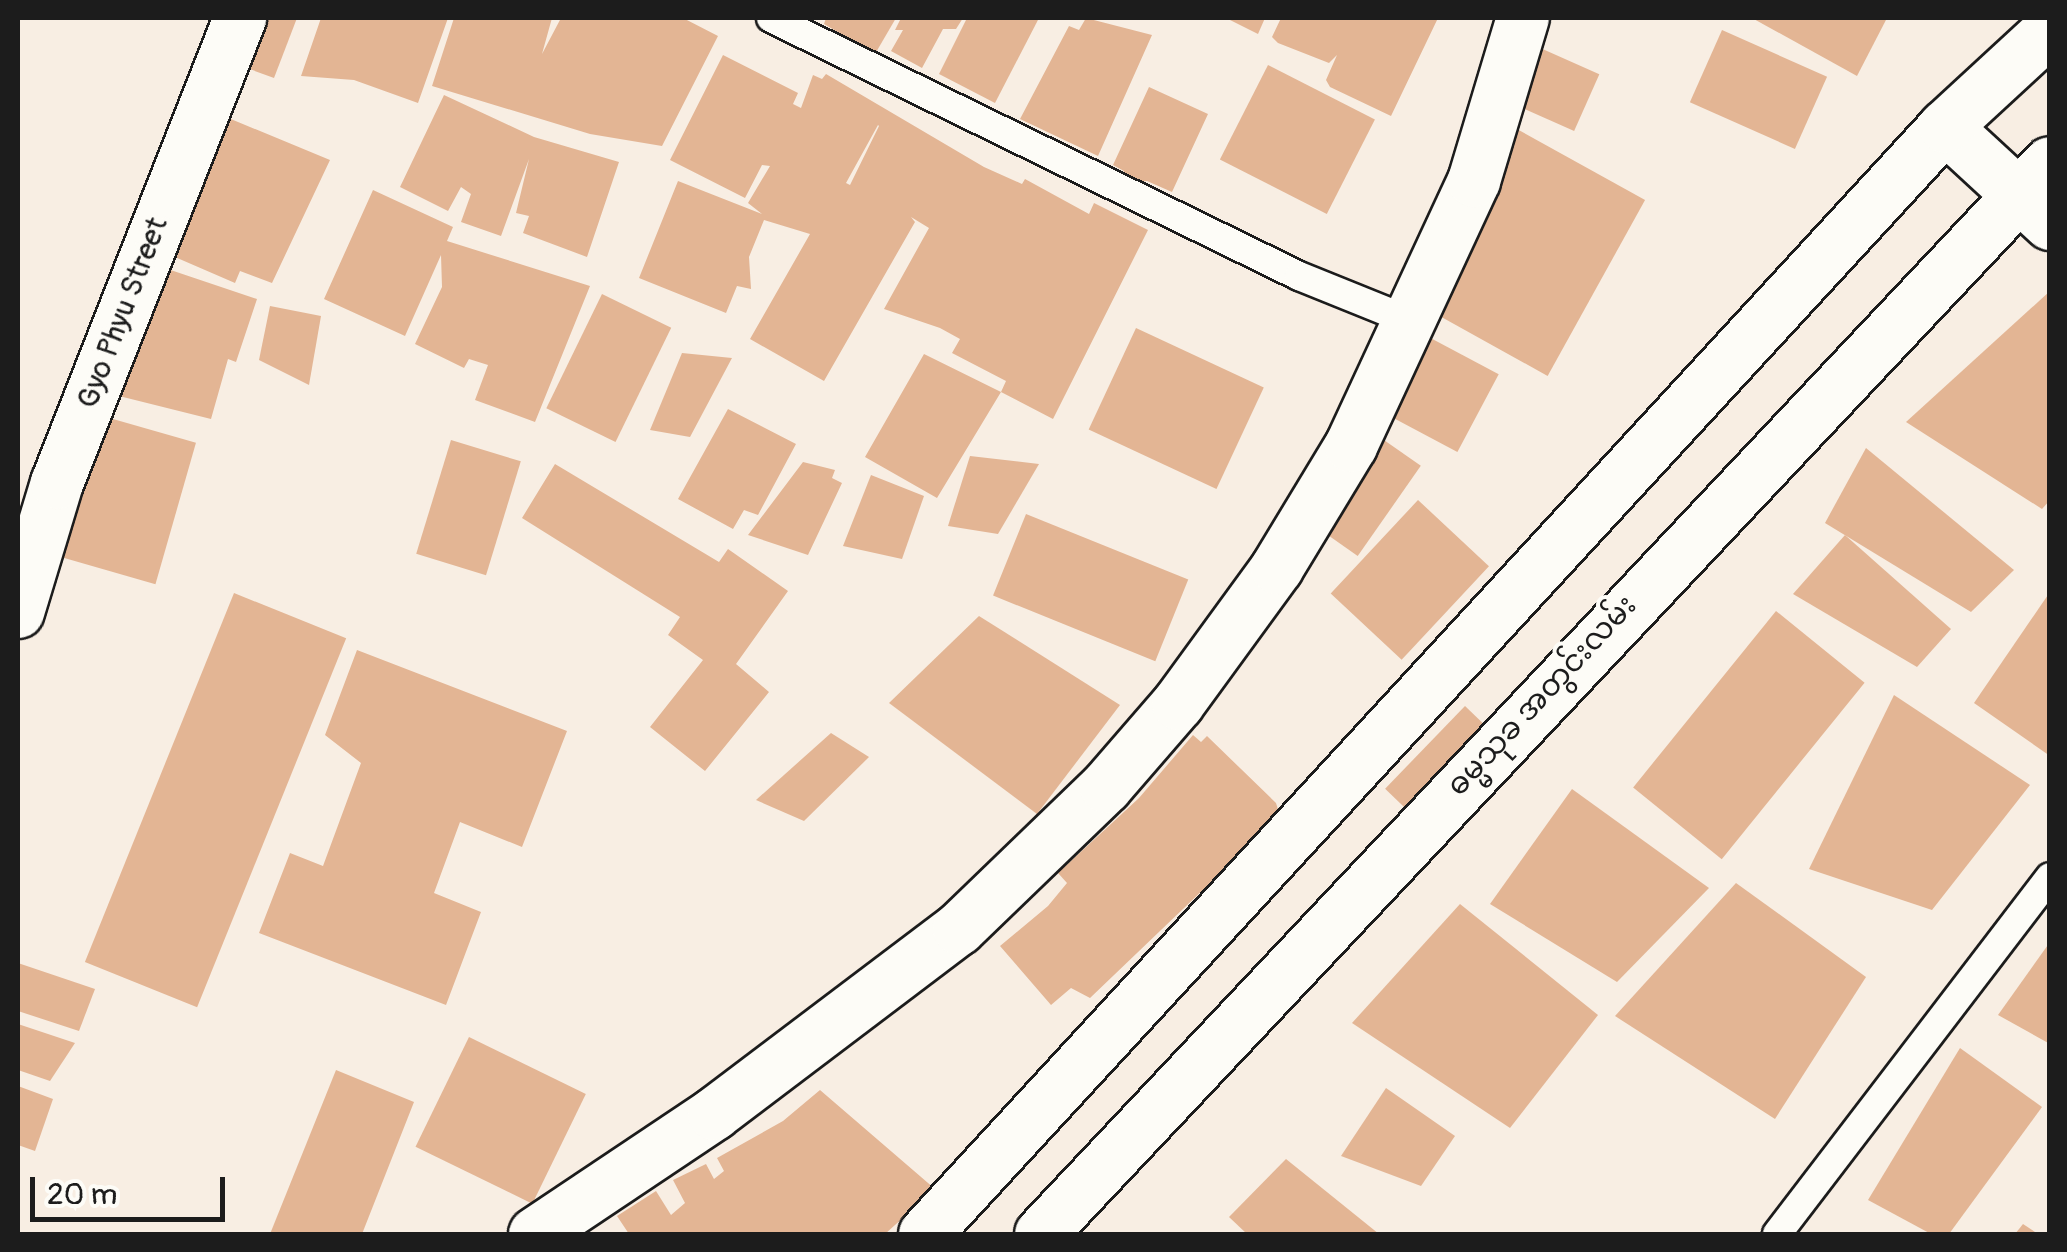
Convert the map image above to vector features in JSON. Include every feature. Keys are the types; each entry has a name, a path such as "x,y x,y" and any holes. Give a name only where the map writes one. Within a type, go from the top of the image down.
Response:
{"street":[{"name":"Gyo Phyu Street","path":"18,612 58,482 240,18"},
{"path":"535,1234 730,1102 959,929 1106,788 1178,704 1277,568 1351,446 1414,322 1474,182 1523,18"},
{"path":"925,1234 1944,127 2050,30"},
{"path":"1944,127 2038,193"},
{"name":"ဓမ္မသုခ အတွင်းလမ်း","path":"1040,1234 2038,193"}],"lane":[{"path":"771,18 1299,276 1414,322"},
{"path":"1777,1234 2050,877"}],"building":[{"path":"211,18 297,18 274,78 198,50"},
{"path":"321,18 448,18 418,103 354,80 301,76"},
{"path":"454,18 552,18 542,54 561,18 683,18 718,36 662,146 590,134 432,86"},
{"path":"826,18 896,18 875,54 824,24"},
{"path":"901,18 963,18 956,29 943,29 922,68 891,51 903,30 895,30"},
{"path":"967,18 1039,18 995,103 939,74"},
{"path":"1086,18 1152,35 1098,156 1020,119 1069,26 1079,30"},
{"path":"1226,18 1265,18 1258,34"},
{"path":"1281,18 1438,18 1391,116 1330,87 1326,80 1337,55 1329,63 1278,43 1272,37"},
{"path":"1752,18 1887,18 1857,76"},
{"path":"1722,30 1827,77 1795,149 1690,102"},
{"path":"1529,43 1599,74 1574,131 1504,100"},
{"path":"723,55 798,93 793,104 801,108 813,75 822,79 826,74 984,167 1022,184 1025,179 1089,214 1094,203 1148,230 1053,419 1001,392 1006,381 952,353 960,339 884,309 929,228 911,217 915,222 824,381 750,339 810,234 764,220 749,257 751,289 737,286 726,313 639,278 678,181 762,214 748,203 770,166 762,165 745,198 670,160","holes":["878,125 850,185 846,183"]},
{"path":"1268,65 1375,119 1327,214 1220,159"},
{"path":"1149,87 1208,114 1172,192 1147,181 1119,184 1124,171 1113,165"},
{"path":"444,95 534,137 619,162 587,257 523,233 529,216 516,213 529,159 501,236 461,222 471,194 461,187 448,211 400,187"},
{"path":"214,112 330,160 272,283 240,271 235,283 131,238"},
{"path":"1506,123 1645,200 1548,376 1409,299"},
{"path":"373,190 453,227 447,241 590,286 535,422 475,400 488,365 469,359 464,368 415,344 442,287 441,255 405,336 324,299"},
{"path":"129,256 257,299 236,362 228,359 211,419 87,388"},
{"path":"2050,291 2050,500 2042,509 1906,422"},
{"path":"602,294 671,328 616,442 546,408"},
{"path":"270,306 321,316 309,385 259,360"},
{"path":"1406,325 1499,374 1457,452 1365,403"},
{"path":"1136,328 1264,388 1216,489 1089,430"},
{"path":"682,353 732,358 690,437 650,430"},
{"path":"924,354 1001,392 937,498 865,457"},
{"path":"71,407 196,443 155,584 30,548"},
{"path":"728,409 796,444 758,515 744,510 733,529 678,499"},
{"path":"1361,424 1421,466 1358,556 1298,514"},
{"path":"451,440 521,461 486,575 416,554"},
{"path":"1866,448 2014,570 1971,612 1825,523"},
{"path":"970,456 1039,464 998,534 948,526"},
{"path":"803,462 835,470 832,478 842,483 808,555 748,535"},
{"path":"555,464 719,562 728,549 788,591 736,664 769,692 705,771 650,727 703,660 668,635 680,617 522,518"},
{"path":"871,475 924,496 902,559 843,546"},
{"path":"1418,500 1489,566 1402,660 1331,594"},
{"path":"1026,514 1188,580 1155,661 993,596"},
{"path":"1845,535 1951,629 1917,667 1793,594"},
{"path":"2050,592 2050,756 1974,703"},
{"path":"234,593 346,638 197,1007 85,962"},
{"path":"1776,611 1865,683 1722,859 1633,787"},
{"path":"979,616 1120,705 1037,814 889,703"},
{"path":"357,650 567,731 522,847 460,822 434,893 481,912 446,1005 259,933 290,853 323,866 361,763 325,735"},
{"path":"1894,695 2030,785 1932,910 1809,869"},
{"path":"1465,706 1506,746 1426,828 1385,789"},
{"path":"831,733 869,757 804,821 756,800"},
{"path":"1193,735 1201,742 1207,736 1276,803 1280,816 1090,998 1071,988 1051,1005 1000,946 1048,906 1067,883 1058,873 1139,798"},
{"path":"1572,789 1709,888 1617,982 1490,904"},
{"path":"1736,883 1866,977 1775,1119 1615,1016"},
{"path":"1460,904 1598,1015 1510,1128 1352,1023"},
{"path":"2050,942 2050,1044 1998,1015"},
{"path":"18,963 95,989 79,1031 18,1011"},
{"path":"18,1024 75,1043 50,1081 18,1070"},
{"path":"469,1037 586,1094 532,1204 416,1147"},
{"path":"1960,1048 2042,1107 1949,1234 1931,1234 1868,1200"},
{"path":"336,1070 414,1102 362,1234 270,1234"},
{"path":"18,1086 53,1099 35,1151 18,1145"},
{"path":"1386,1088 1455,1136 1421,1186 1341,1156"},
{"path":"820,1090 935,1189 885,1234 629,1234 617,1216 656,1191 671,1215 685,1203 673,1180 706,1164 714,1179 724,1171 717,1158 783,1121"},
{"path":"1286,1159 1379,1234 1247,1234 1229,1217"},
{"path":"2023,1224 2038,1234 2015,1234"}]}
